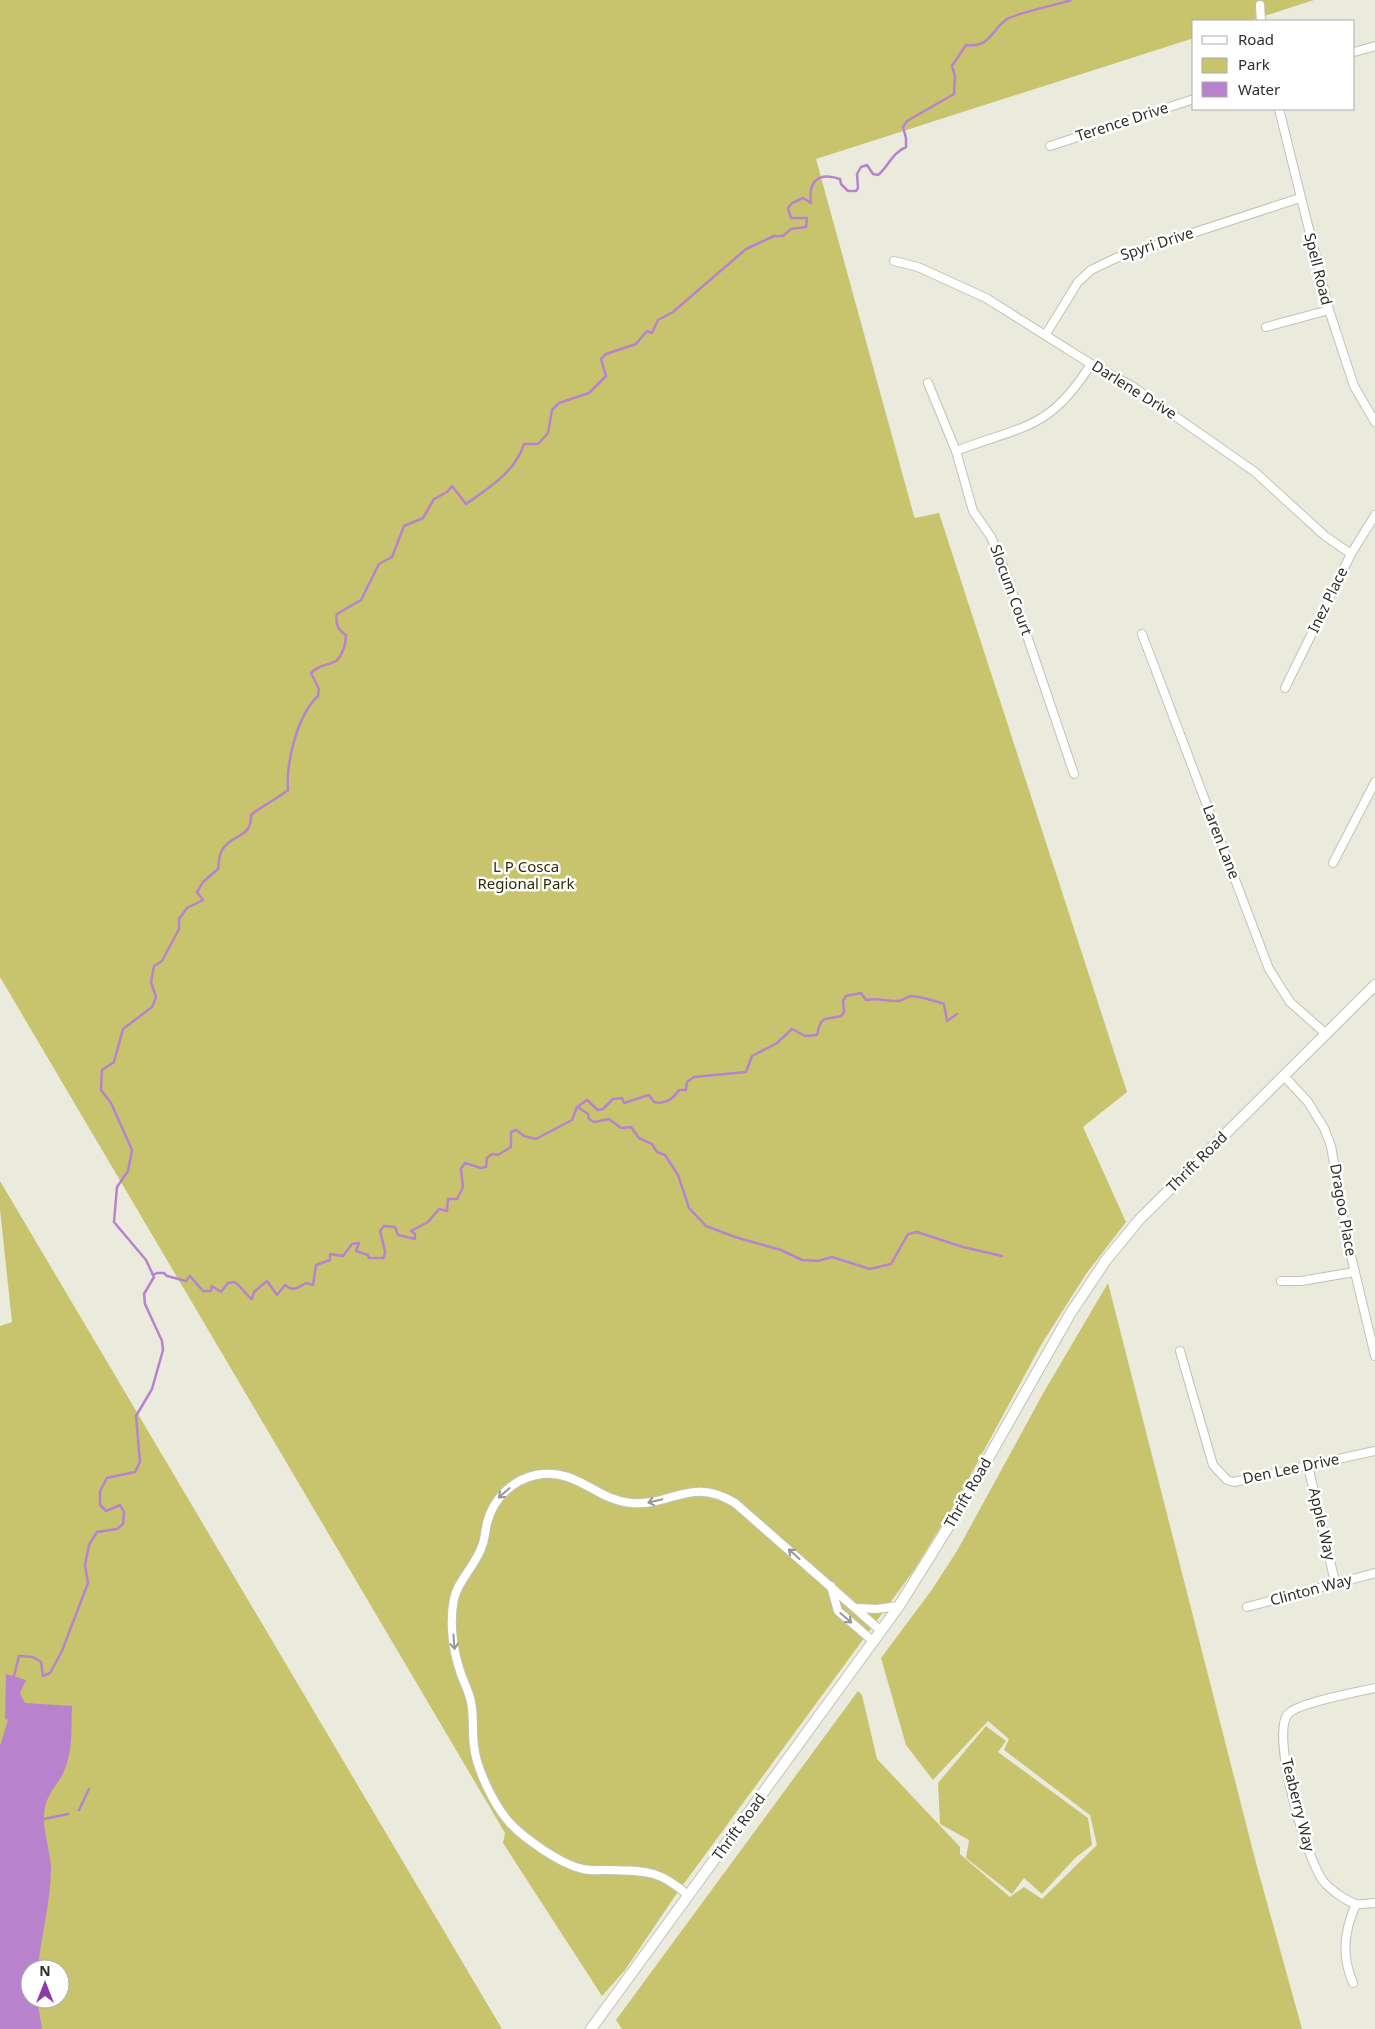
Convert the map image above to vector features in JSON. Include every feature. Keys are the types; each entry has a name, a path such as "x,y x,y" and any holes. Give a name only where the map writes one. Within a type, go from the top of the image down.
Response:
{"street":[{"path":"1260,5 1261,20"},
{"path":"1355,52 1375,46"},
{"name":"Terence Drive","path":"1050,146 1192,100"},
{"name":"Spell Road","path":"1279,110 1329,310 1354,386 1375,422"},
{"name":"Spyri Drive","path":"1046,334 1078,282 1100,265 1116,258 1300,198"},
{"name":"Darlene Drive","path":"894,261 918,267 959,284 1046,334 1091,364 1132,386 1255,472 1325,536 1351,554"},
{"path":"1266,327 1329,310"},
{"path":"956,451 1021,430 1042,419 1072,392 1091,364"},
{"name":"Slocum Court","path":"928,382 956,451 973,511 991,537 1005,571 1074,774"},
{"name":"Inez Place","path":"1285,688 1351,554 1375,514"},
{"name":"Laren Lane","path":"1142,634 1269,969 1290,1002 1325,1033"},
{"path":"1333,863 1375,782"},
{"name":"Thrift Road","path":"590,2029 899,1606 960,1508 1070,1314 1106,1260 1139,1220 1375,985"},
{"name":"Dragoo Place","path":"1284,1076 1311,1108 1324,1128 1331,1146 1347,1239 1375,1356"},
{"path":"1281,1281 1301,1281 1354,1272"},
{"name":"Den Lee Drive","path":"1180,1351 1210,1457 1222,1476 1234,1482 1375,1451"},
{"name":"Apple Way","path":"1308,1466 1336,1582"},
{"path":"689,1896 657,1874 645,1871 584,1870 567,1864 523,1834 509,1822 480,1770 474,1747 471,1701 455,1651 452,1610 458,1588 480,1552 487,1523 496,1500 516,1483 536,1475 548,1474 573,1477 609,1498 629,1503 648,1503 681,1493 709,1492 735,1503 881,1631"},
{"name":"Clinton Way","path":"1247,1607 1375,1573"},
{"path":"831,1586 838,1611 874,1642"},
{"path":"855,1607 876,1609 899,1606"},
{"name":"Teaberry Way","path":"1356,1904 1324,1883 1312,1861 1302,1831 1291,1785 1285,1756 1283,1727 1288,1714 1299,1708 1375,1688"},
{"path":"1353,1983 1344,1957 1344,1944 1356,1904 1375,1903"}],"green space":[{"name":"L P Cosca Regional Park","path":"0,0 1314,0 1252,20 1192,20 1192,39 816,159 914,516 915,518 939,513 1127,1092 1083,1127 1126,1222 1086,1274 1041,1345 956,1502 914,1570 677,1893 625,1970 602,1996 503,1843 505,1833 0,977"},
{"path":"0,1181 502,2029 0,2029 0,1326 12,1322 0,1209"},
{"path":"1108,1283 1256,1863 1302,2029 622,2029 616,2020 858,1691 862,1695 877,1759 960,1847 960,1854 1010,1897 1024,1887 1042,1899 1097,1845 1090,1815 1004,1750 1009,1739 988,1721 933,1780 906,1745 881,1658 931,1591 957,1551 1045,1390"},
{"path":"986,1726 1006,1741 998,1752 1088,1818 1092,1845 1075,1858 1042,1894 1024,1878 1012,1894 966,1858 969,1840 940,1824 938,1783"}],"water":[{"path":"6,1674 26,1680 20,1693 25,1703 72,1706 71,1744 68,1759 64,1772 45,1806 45,1827 51,1880 39,1959 20,1959 20,2009 39,2009 42,2029 0,2029 0,1746 8,1720 5,1719"}],"waterway":[{"path":"14,1676 19,1656 33,1657 41,1662 43,1676 50,1673 62,1651 88,1583 85,1565 89,1545 97,1532 117,1529 123,1524 124,1512 120,1505 106,1511 100,1505 100,1491 107,1478 135,1472 140,1462 136,1416 152,1389 163,1350 162,1341 145,1304 144,1294 154,1277 146,1260 114,1222 117,1187 128,1171 132,1150 111,1103 101,1090 102,1070 114,1062 123,1029 152,1007 156,997 151,982 154,966 162,961 179,929 179,919 187,908 203,900 197,892 203,882 218,869 223,848 246,831 251,822 251,815 288,790 289,766 294,740 304,715 318,696 319,689 311,673 317,668 336,661 341,656 345,645 346,635 338,626 337,614 361,600 379,564 392,557 404,526 423,518 434,499 447,492 452,486 466,504 508,471 520,454 524,444 538,444 548,433 552,410 559,403 589,393 606,376 601,359 606,354 636,344 647,331 652,333 658,320 673,312 746,249 774,236 783,236 791,229 806,227 807,218 791,218 788,208 792,203 803,198 811,203 811,189 816,180 821,177 833,177 840,179 841,184 848,191 856,191 858,188 857,174 861,167 867,165 873,174 878,175 882,172 893,157 906,147 903,127 907,121 954,94 955,76 952,66 966,45 981,44 986,41 1002,23 1011,17 1071,0"},
{"path":"153,1275 164,1273 167,1276 186,1281 190,1276 203,1291 211,1291 212,1286 221,1292 228,1283 234,1282 252,1299 254,1292 267,1281 277,1295 285,1285 293,1289 306,1283 313,1285 316,1265 330,1260 330,1254 343,1256 352,1244 359,1243 356,1251 368,1255 369,1258 384,1258 385,1251 380,1231 384,1226 395,1227 398,1235 415,1239 415,1234 411,1231 428,1222 439,1209 447,1211 448,1199 457,1199 463,1187 461,1169 465,1163 481,1168 486,1167 487,1158 492,1154 498,1155 511,1147 511,1132 516,1130 524,1136 536,1139 572,1120 577,1107 587,1100 598,1110 603,1109 613,1099 622,1098 624,1103 649,1095 654,1102 662,1103 675,1096 679,1090 686,1090 687,1082 694,1077 746,1072 752,1056 777,1043 792,1029 805,1036 817,1035 822,1021 841,1016 844,1012 843,1001 846,996 861,993 866,1000 893,1001 914,996 944,1004 947,1021 957,1014"},
{"path":"578,1107 588,1114 589,1119 594,1122 609,1119 621,1128 631,1127 639,1138 652,1144 657,1152 665,1155 678,1175 689,1208 706,1226 735,1237 781,1250 802,1260 818,1261 832,1257 870,1269 891,1264 908,1234 917,1232 963,1247 1002,1256"},
{"path":"79,1810 89,1789"},
{"path":"44,1819 68,1814"}]}
